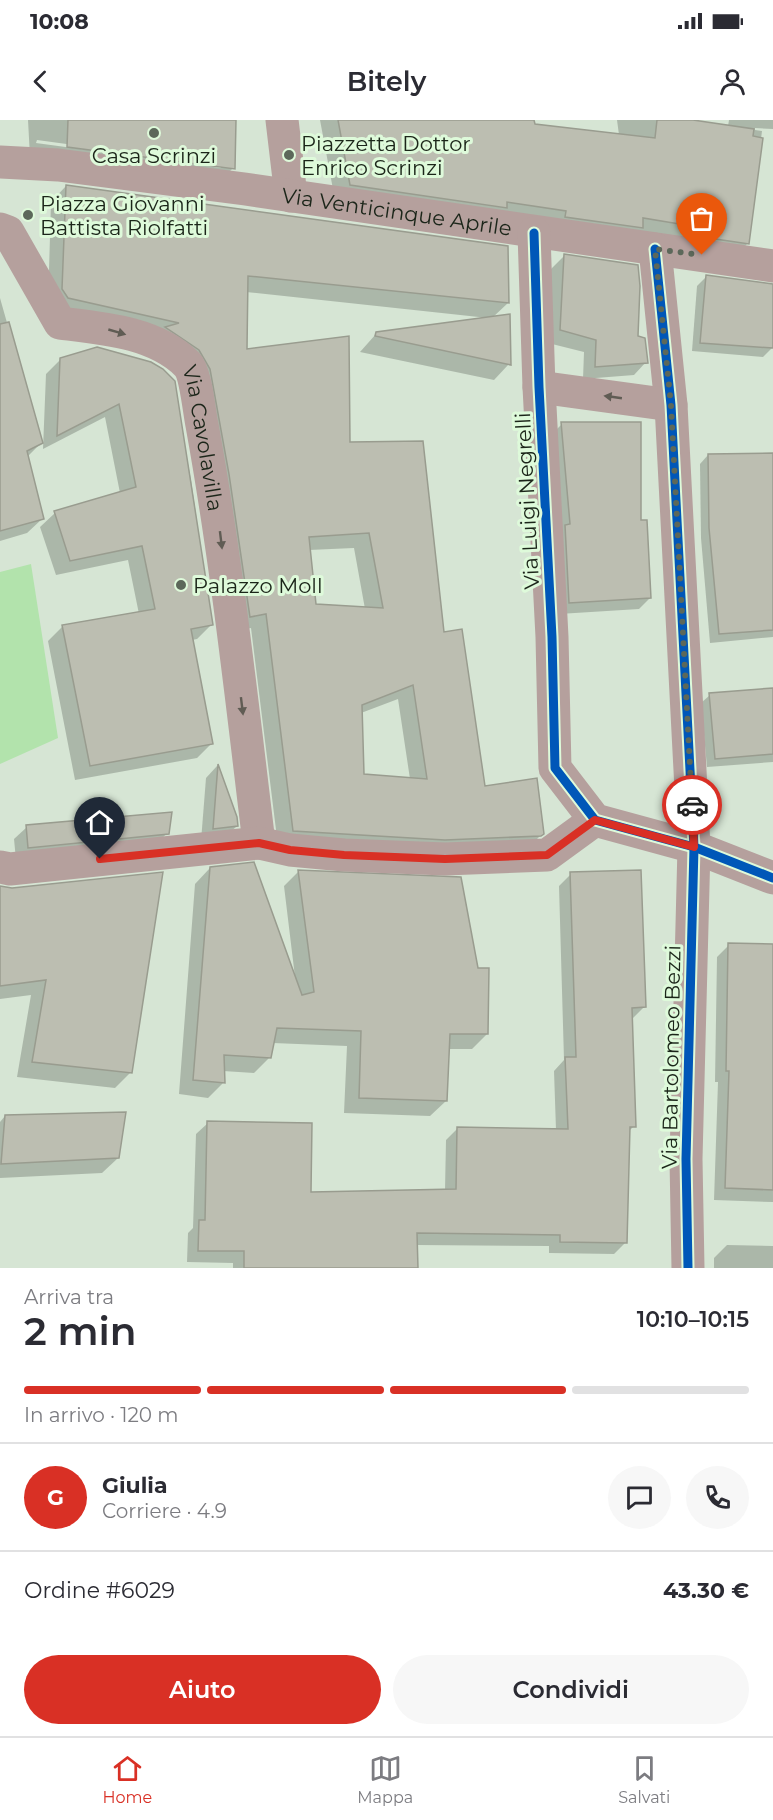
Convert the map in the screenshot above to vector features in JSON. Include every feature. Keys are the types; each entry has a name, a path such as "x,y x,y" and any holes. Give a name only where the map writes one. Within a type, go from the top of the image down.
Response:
{"street":[{"path":"282,120 291,196"},
{"name":"Via Venticinque Aprile","path":"0,162 58,165 291,196 773,266"},
{"name":"Via Cavolavilla","path":"0,229 8,232 60,323 104,328 147,340 169,350 189,366 212,476 236,648 259,843"},
{"name":"Via Luigi Negrelli","path":"534,232 539,387 552,637 555,768 595,820"},
{"name":"Via Bartolomeo Bezzi","path":"655,249 671,405 694,847 686,1147 688,1268"},
{"path":"539,387 671,405"},
{"path":"0,867 10,869 259,843 290,850 344,855 445,859 547,855 595,820 694,847 773,878"}],"green space":[{"path":"31,564 58,738 0,764 0,572"}],"building":[{"name":"Casa Scrinzi","path":"68,120 236,120 235,169 67,147"},
{"path":"338,120 534,120 535,124 655,138 657,120 693,120 754,129 753,136 763,138 749,244 709,238 710,229 643,218 643,228 565,217 566,211 507,202 507,208 350,185"},
{"path":"66,185 508,246 509,303 248,276 247,349 349,336 350,442 423,441 444,632 462,629 485,786 537,778 544,834 541,836 445,840 293,831 266,614 250,617 229,474 210,369 199,350 165,327 179,323 68,298 62,289","holes":["369,533 383,608 316,604 309,537","413,685 427,779 364,774 362,705"]},
{"path":"564,254 638,265 640,286 638,336 645,338 648,363 595,367 596,340 560,330"},
{"path":"706,275 773,284 773,348 700,343"},
{"path":"510,314 511,365 375,336 376,332"},
{"path":"9,322 43,443 27,451 44,519 0,531 0,324"},
{"name":"Palazzo Moll","path":"97,347 151,362 163,369 175,381 213,625 191,629 213,744 90,766 62,625 155,609 142,546 70,561 54,511 136,487 119,404 57,436 60,358"},
{"path":"561,422 641,422 641,520 647,520 651,598 569,603 565,525 570,524"},
{"path":"773,453 773,630 719,634 709,528 708,454"},
{"path":"773,688 773,754 715,759 709,693"},
{"path":"218,764 237,817 238,826 213,829"},
{"path":"172,812 169,834 28,848 26,825"},
{"path":"254,862 302,995 314,992 298,870 461,877 478,968 489,968 488,1034 450,1034 447,1101 359,1098 361,1031 277,1028 271,1058 224,1055 225,1083 193,1080 210,867"},
{"path":"641,870 646,1007 632,1008 636,1127 630,1127 627,1243 560,1242 560,1235 417,1233 418,1268 244,1268 244,1251 198,1251 199,1220 205,1220 207,1121 312,1123 311,1192 456,1189 457,1127 568,1129 565,1057 576,1057 570,872"},
{"path":"163,872 132,1073 32,1062 46,980 0,986 0,886 12,888"},
{"path":"728,943 773,944 773,1190 725,1188 729,1071 726,1071"},
{"path":"126,1112 119,1158 1,1164 5,1115"}],"cycle path":[{"path":"534,233 539,387 552,637 555,768 595,820 694,847 773,878"},
{"path":"655,249 671,405 694,847 686,1159 688,1268"}],"way so far":[{"path":"692,805 671,405 655,249 702,255"}],"place":[{"name":"Casa Scrinzi","path":"154,133"},
{"name":"Piazzetta Dottor Enrico Scrinzi","path":"289,155"},
{"name":"Piazza Giovanni Battista Riolfatti","path":"28,215"},
{"name":"Palazzo Moll","path":"181,585"}],"route":[{"path":"100,859 259,843 290,850 344,855 445,859 547,855 595,820 694,847 692,805"}]}
